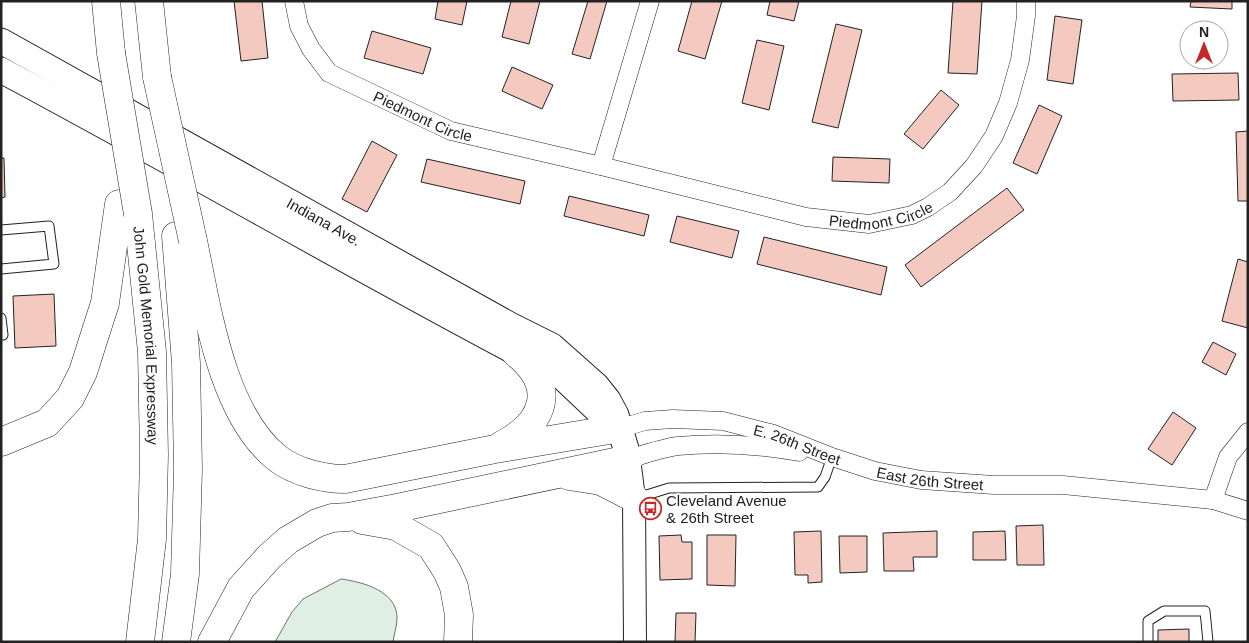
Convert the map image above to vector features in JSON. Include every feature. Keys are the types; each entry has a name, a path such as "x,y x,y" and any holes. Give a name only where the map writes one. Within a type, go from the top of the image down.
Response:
{"highway":[{"path":"2,442 47,423 70,398 83,372 105,303 129,209 106,1"},
{"path":"149,1 157,77 184,238 215,343 236,402 249,425 265,447 278,459 293,468 310,474 345,479 495,449 621,428"},
{"name":"John Gold Memorial Expressway","path":"129,209 152,352 154,455 152,539 140,642"},
{"path":"176,642 185,574 188,469 184,238"},
{"path":"495,449 515,438 529,426 538,412 541,398 540,383 529,363 516,353"},
{"path":"348,518 629,459"},
{"path":"540,478 575,476 601,481 634,498"},
{"path":"212,642 242,588 269,557 288,540 317,523 332,518 348,518 396,526 431,546 447,571 454,587 459,615 458,642"}],"main road":[{"name":"Indiana Ave.","path":"1,41 510,325 552,346 596,384 608,400 621,428 629,459"},
{"name":"Indiana Ave.","path":"1,70 561,376 599,412 621,428"}],"street":[{"name":"Piedmont Circle","path":"294,1 299,26 328,74 451,131 806,217 868,224 912,214 928,207 950,192 974,166 994,136 1008,103 1020,60 1026,16 1026,1"},
{"path":"601,166 650,1"},
{"name":"E. 26th Street","path":"621,428 645,421 673,419 723,421 774,434 832,457"},
{"path":"1214,500 1228,456 1248,432"},
{"name":"E. 26th Street","path":"629,459 677,446 700,445 778,448 832,457"},
{"name":"East 26th Street","path":"832,457 875,471 921,480 994,485 1063,485 1214,500 1248,511"},
{"path":"629,459 634,498 635,642"}],"lane":[{"path":"1,230 49,226 54,264 1,269"},
{"path":"1,318 1,335"},
{"path":"634,498 669,488 818,487 825,477 832,457"},
{"path":"1148,642 1148,621 1164,611 1205,611 1208,642"}],"green space":[{"path":"341,579 368,586 385,595 391,601 397,618 393,642 275,642 292,612 303,599"}],"building":[{"path":"234,1 262,1 268,58 241,61"},
{"path":"438,1 467,1 462,25 435,19"},
{"path":"511,1 540,1 529,44 502,37"},
{"path":"588,1 607,1 590,59 572,54"},
{"path":"692,1 722,1 705,59 678,51"},
{"path":"770,1 799,1 794,21 767,15"},
{"path":"953,1 982,1 977,74 948,73"},
{"path":"1191,1 1232,1 1232,9 1190,7"},
{"path":"1055,16 1082,20 1073,84 1047,80"},
{"path":"836,24 862,30 838,128 812,122"},
{"path":"372,31 431,48 423,74 364,58"},
{"path":"757,40 784,46 769,110 742,103"},
{"path":"512,67 553,85 542,109 502,91"},
{"path":"1238,73 1239,100 1173,101 1172,74"},
{"path":"941,90 959,105 923,149 904,134"},
{"path":"1039,105 1062,116 1037,174 1013,163"},
{"path":"1248,131 1248,201 1238,201 1236,132"},
{"path":"372,141 397,155 367,212 342,199"},
{"path":"833,157 890,159 889,183 832,181"},
{"path":"1,158 4,158 5,197 1,198"},
{"path":"427,159 525,181 520,204 421,182"},
{"path":"1007,188 1024,210 921,287 905,265"},
{"path":"569,196 649,215 644,236 564,216"},
{"path":"677,216 739,231 732,258 670,242"},
{"path":"764,237 887,267 881,295 757,264"},
{"path":"1238,259 1248,262 1248,328 1222,321"},
{"path":"54,294 56,346 15,348 13,296"},
{"path":"1213,342 1236,354 1226,375 1202,362"},
{"path":"1173,412 1196,428 1172,465 1148,449"},
{"path":"1043,525 1044,565 1017,565 1016,526"},
{"path":"821,531 822,582 808,583 808,575 795,575 794,532"},
{"path":"937,531 937,557 913,557 914,571 884,571 883,533"},
{"path":"1005,531 1006,560 973,560 973,532"},
{"path":"681,535 682,542 692,542 692,579 660,580 659,536"},
{"path":"707,535 736,535 735,586 707,585"},
{"path":"839,536 867,536 867,572 840,573"},
{"path":"676,613 696,613 695,642 675,642"},
{"path":"1189,629 1189,642 1158,642 1158,630"}],"place":[{"name":"Cleveland Avenue & 26th Street","path":"650,509"}]}
